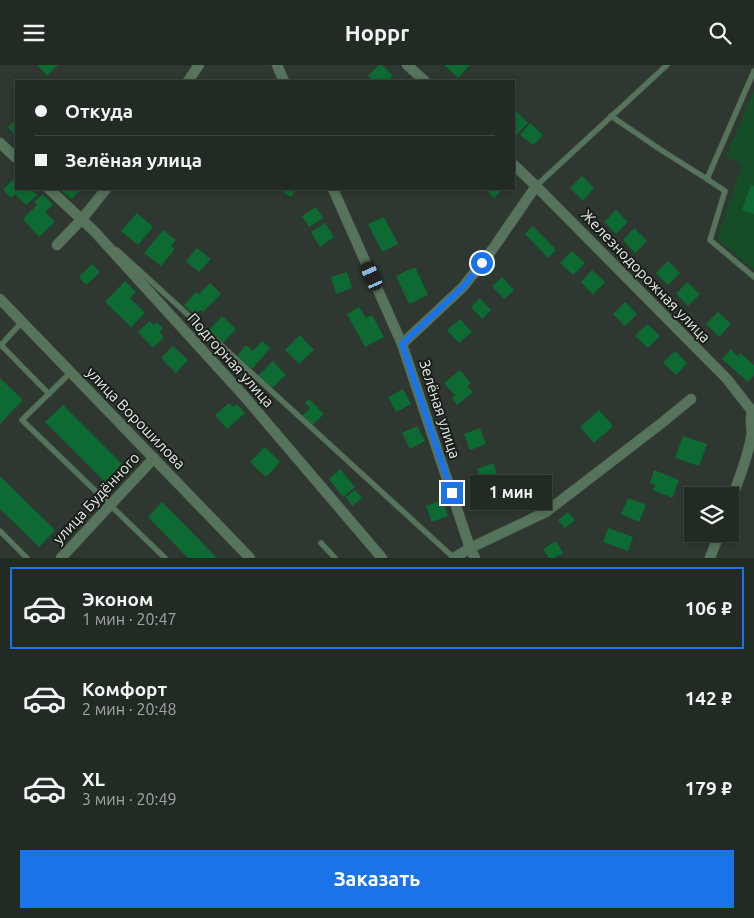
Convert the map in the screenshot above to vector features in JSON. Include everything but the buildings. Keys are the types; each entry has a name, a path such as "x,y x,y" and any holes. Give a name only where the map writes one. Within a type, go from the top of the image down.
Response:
{"street":[{"path":"189,80 199,65"},
{"path":"277,65 284,80"},
{"path":"407,65 424,80"},
{"path":"2,144 15,157"},
{"name":"Железнодорожная улица","path":"515,166 727,379 753,411"},
{"path":"402,344 463,287 492,250 536,185"},
{"name":"Подгорная улица","path":"51,190 94,231 244,396 382,558"},
{"path":"57,245 82,219 105,190"},
{"name":"Зелёная улица","path":"333,190 402,344 470,548 475,558"},
{"name":"улица Ворошилова","path":"0,299 250,558"},
{"path":"454,558 470,548 546,512 663,423 691,399"},
{"path":"736,487 752,435 750,419 753,411"},
{"name":"улица Будённого","path":"61,558 154,459"},
{"path":"710,558 716,542"}],"lane":[{"path":"536,185 667,65"},
{"path":"707,179 754,71"},
{"path":"612,116 725,191 710,240 754,277"},
{"path":"51,190 454,558"},
{"path":"22,322 1,345 49,394"},
{"path":"71,372 22,420 165,558"},
{"path":"0,531 27,558"},
{"path":"321,543 335,558"}],"green space":[{"path":"754,91 754,269 717,239 742,165 726,156"}],"route":[{"path":"452,493 402,344 463,287 482,263"}]}
